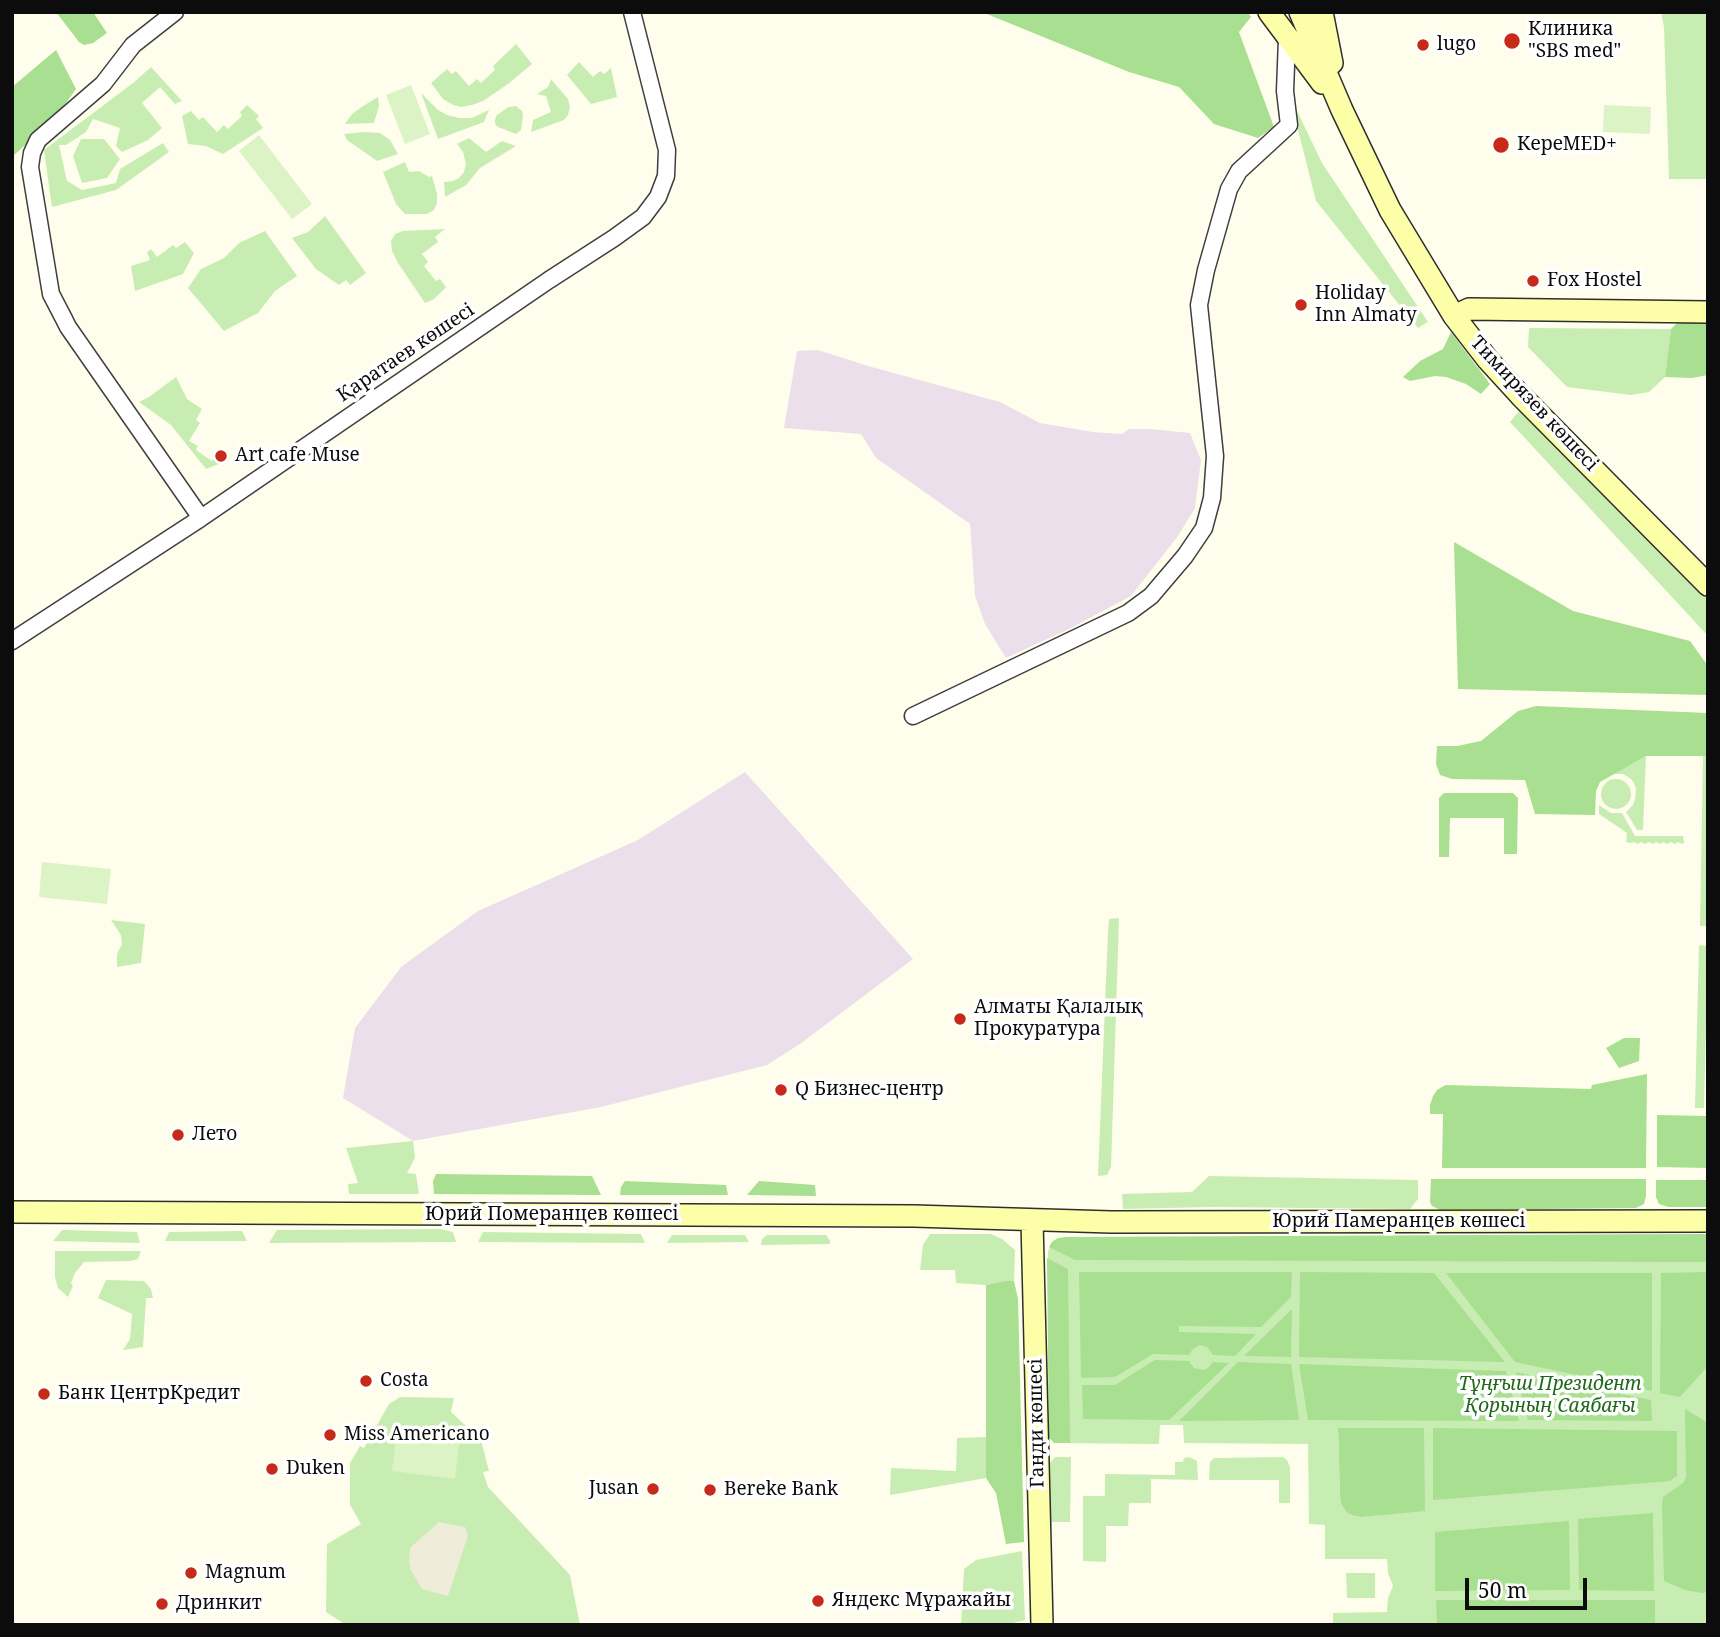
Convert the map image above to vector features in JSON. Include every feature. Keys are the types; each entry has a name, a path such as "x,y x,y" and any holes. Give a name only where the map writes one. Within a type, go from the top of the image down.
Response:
{"street":[{"path":"175,12 133,45 103,84 38,140 30,167 51,294 76,339 201,518"},
{"name":"Қаратаев көшесі","path":"12,641 201,518 643,216 658,197 666,176 667,150 632,12"},
{"path":"1269,12 1342,110"},
{"name":"Тимирязев көшесі","path":"1300,12 1342,110 1390,210 1454,316 1488,360 1520,395 1708,584"},
{"path":"1322,12 1342,110"},
{"path":"913,716 1128,613 1151,596 1185,556 1204,528 1212,498 1215,456 1199,305 1229,189 1239,171 1289,125 1285,82 1287,39"},
{"path":"1454,316 1469,309 1708,312"},
{"name":"Юрий Померанцев көшесі","path":"12,1212 914,1216 1091,1222"},
{"name":"Ганди көшесі","path":"1032,1220 1042,1625"},
{"name":"Юрий Памеранцев көшесі","path":"1091,1222 1708,1221"}],"shaded area":[{"path":"818,350 1000,402 1040,423 1122,434 1129,429 1190,433 1201,460 1195,508 1178,536 1131,596 1006,658 985,624 975,596 970,524 876,458 861,434 784,428 797,351"},
{"path":"745,772 913,959 800,1044 767,1065 601,1107 413,1141 343,1098 355,1028 401,967 478,911 638,840"},
{"path":"439,1522 465,1527 468,1535 448,1596 422,1589 409,1561 410,1548"}],"green space":[{"path":"56,12 93,12 107,33 93,43 84,45"},
{"path":"982,12 1248,12 1251,17 1239,32 1274,127 1258,138 1214,124 1179,87 1129,72"},
{"path":"1661,12 1708,12 1708,179 1669,179 1664,27"},
{"path":"516,44 532,64 483,101 461,107 453,105 443,99 431,83 447,69 452,74 456,71 469,86 477,79 481,83 495,70 493,66"},
{"path":"56,50 76,89 57,116 12,157 12,87"},
{"path":"579,62 593,77 600,71 604,74 611,68 617,97 591,104 567,75"},
{"path":"151,67 182,101 175,104 160,87 142,103 162,128 148,140 122,152 116,146 120,128 93,119 86,132 66,145 59,145 67,181 82,190 116,183 120,169 163,143 169,152 116,190 52,207 44,150"},
{"path":"551,79 568,99 568,115 564,120 531,132 533,120 551,112 546,96 537,94 548,87"},
{"path":"411,85 430,134 405,144 386,95"},
{"path":"421,93 438,110 459,118 472,118 489,110 484,122 438,139"},
{"path":"1289,94 1322,163 1428,322 1418,328 1316,201"},
{"path":"378,97 379,106 374,123 345,124 352,114"},
{"path":"247,105 259,116 256,119 263,128 223,154 206,146 188,144 182,116 191,111 199,120 203,117 217,132 224,125 228,129 242,116 240,112"},
{"path":"1604,105 1651,107 1650,134 1603,132"},
{"path":"516,106 523,115 521,130 516,134 498,127 495,120 496,116 508,107"},
{"path":"380,133 390,140 398,154 377,161 347,140 344,134"},
{"path":"259,135 312,204 292,219 239,151"},
{"path":"469,138 486,152 502,141 516,146 480,168 466,185 445,197 444,182 459,178 466,164 463,152 457,144"},
{"path":"81,139 104,139 120,159 107,178 82,183 73,156"},
{"path":"405,162 409,172 419,171 432,176 437,203 434,210 427,214 405,214 396,204 383,172"},
{"path":"325,216 366,273 350,285 346,280 339,285 316,269 292,238 308,232"},
{"path":"445,229 435,237 438,242 422,254 428,262 424,266 436,281 440,279 446,287 434,299 425,303 398,263 391,241 395,234 403,231"},
{"path":"265,231 297,276 275,291 258,313 224,331 188,288 201,269 224,258 239,243"},
{"path":"185,242 194,253 183,274 135,291 131,266 150,260 147,252 151,249 157,257 173,245 176,248"},
{"path":"1679,321 1708,321 1708,375 1692,378 1665,377 1671,329"},
{"path":"1529,328 1671,329 1665,377 1649,392 1631,395 1567,387 1528,347"},
{"path":"1451,332 1490,384 1481,394 1466,384 1446,377 1435,376 1410,381 1403,377 1420,361 1443,349"},
{"path":"176,377 187,399 202,409 196,420 200,423 189,441 198,446 196,450 212,461 215,457 224,462 206,469 171,425 139,402"},
{"path":"1519,411 1606,492 1708,598 1708,636 1510,422"},
{"path":"1454,542 1573,611 1690,641 1708,666 1708,695 1458,689"},
{"path":"1536,706 1708,713 1708,756 1646,756 1600,782 1596,791 1595,815 1535,814 1525,780 1452,779 1440,775 1436,764 1437,746 1457,746 1481,741 1518,711"},
{"path":"1646,756 1643,830 1637,830 1626,812 1635,799 1634,783 1623,774 1613,774"},
{"path":"1703,756 1708,756 1708,926 1700,926"},
{"path":"1616,779 1622,780 1630,788 1630,800 1622,808 1616,809 1610,808 1602,800 1601,794 1602,788 1610,780"},
{"path":"1444,793 1513,793 1518,798 1517,854 1504,854 1504,818 1450,818 1449,857 1439,857 1439,798"},
{"path":"1599,805 1611,813 1622,813 1635,836 1683,836 1684,843 1626,842 1627,833 1599,814"},
{"path":"42,862 111,869 107,904 39,897"},
{"path":"1119,918 1111,1167 1107,1175 1098,1176 1109,919"},
{"path":"111,920 145,924 141,963 117,967 117,954 122,944 121,935"},
{"path":"1699,945 1708,946 1704,1108 1695,1108"},
{"path":"1624,1038 1640,1038 1639,1061 1619,1068 1606,1048"},
{"path":"1647,1074 1646,1168 1442,1168 1443,1114 1430,1114 1430,1105 1437,1090 1446,1085 1591,1089 1592,1085"},
{"path":"1657,1115 1708,1116 1708,1168 1657,1167"},
{"path":"413,1141 415,1158 407,1173 416,1174 419,1194 349,1194 348,1184 358,1183 346,1148"},
{"path":"436,1174 592,1176 601,1195 434,1194 433,1181"},
{"path":"1209,1176 1418,1180 1418,1199 1410,1209 1123,1209 1122,1194 1192,1192"},
{"path":"1431,1179 1646,1179 1646,1196 1644,1204 1636,1208 1440,1210 1430,1202"},
{"path":"1656,1180 1708,1180 1708,1207 1668,1207 1659,1204 1656,1197"},
{"path":"625,1181 726,1185 728,1195 620,1195"},
{"path":"759,1181 815,1185 816,1196 747,1195"},
{"path":"440,1229 453,1232 456,1242 269,1243 277,1230"},
{"path":"62,1230 137,1232 140,1243 53,1241"},
{"path":"242,1231 247,1241 165,1241 169,1232"},
{"path":"483,1232 641,1234 645,1243 478,1242"},
{"path":"930,1234 991,1234 1002,1239 1015,1250 1014,1281 986,1285 956,1283 955,1270 920,1270 923,1245"},
{"name":"Тұңғыш Президент Қорының Саябағы","path":"1708,1234 1708,1625 1333,1625 1333,1613 1387,1612 1388,1598 1393,1586 1387,1559 1325,1559 1325,1525 1309,1524 1308,1444 1184,1443 1183,1425 1160,1425 1159,1444 1054,1443 1049,1437 1048,1251 1052,1242 1058,1238","holes":["1338,1432 1397,1513 1362,1517 1347,1513 1341,1504"]},
{"path":"1708,1234 1708,1262 1075,1260 1049,1247 1058,1238 1066,1237"},
{"path":"672,1235 745,1235 749,1242 667,1243"},
{"path":"767,1235 826,1235 830,1244 761,1245 762,1239"},
{"path":"55,1251 141,1251 138,1259 131,1261 84,1262 75,1273 68,1297 58,1288 55,1277"},
{"path":"1047,1258 1068,1269 1070,1443 1054,1443 1049,1437"},
{"path":"1079,1272 1292,1272 1291,1297 1261,1327 1179,1326 1179,1332 1256,1334 1235,1356 1213,1355 1207,1347 1199,1345 1189,1355 1153,1354 1115,1377 1081,1378"},
{"path":"1300,1272 1434,1273 1505,1362 1299,1357"},
{"path":"1708,1272 1708,1366 1680,1397 1660,1393 1661,1273"},
{"path":"1446,1273 1652,1273 1652,1391 1515,1362"},
{"path":"106,1280 144,1281 151,1289 153,1298 146,1298 143,1347 123,1350 130,1339 132,1314 98,1298"},
{"path":"1014,1281 1018,1299 1024,1542 1006,1544 996,1493 986,1478 986,1285"},
{"path":"1292,1309 1291,1357 1244,1356"},
{"path":"1155,1360 1189,1361 1194,1368 1203,1370 1213,1362 1229,1363 1169,1420 1083,1419 1082,1385 1115,1385"},
{"path":"1238,1362 1291,1364 1299,1420 1179,1421"},
{"path":"1299,1364 1506,1371 1519,1421 1308,1420"},
{"path":"1516,1372 1651,1400 1652,1421 1528,1420"},
{"path":"400,1397 454,1398 451,1412 481,1440 489,1471 483,1472 488,1487 570,1575 580,1625 346,1625 326,1612 327,1544 361,1524 350,1505 350,1463 360,1446 364,1448 389,1404"},
{"path":"1685,1409 1708,1423 1708,1592 1702,1593 1685,1590 1664,1581 1662,1504 1663,1497 1683,1483 1686,1477"},
{"path":"1338,1428 1424,1428 1425,1511 1362,1517 1347,1513 1341,1504 1340,1495"},
{"path":"1433,1428 1677,1431 1677,1476 1670,1481 1433,1500"},
{"path":"397,1430 460,1437 455,1479 392,1471"},
{"path":"987,1437 986,1478 890,1495 891,1468 956,1471 957,1438"},
{"path":"1055,1457 1071,1457 1070,1522 1050,1522 1050,1463"},
{"path":"1283,1457 1290,1467 1290,1503 1279,1503 1279,1480 1209,1480 1210,1462 1214,1458"},
{"path":"1184,1458 1197,1461 1198,1480 1151,1479 1151,1503 1129,1503 1128,1526 1106,1526 1106,1562 1083,1561 1083,1496 1105,1496 1105,1474 1175,1475 1175,1462 1183,1462"},
{"path":"1653,1513 1654,1591 1579,1590 1578,1519"},
{"path":"1569,1521 1570,1590 1435,1591 1435,1532"},
{"path":"1022,1551 1025,1620 1005,1625 961,1625 964,1569 976,1560"},
{"path":"1346,1573 1375,1573 1375,1598 1347,1598"},
{"path":"1436,1600 1655,1600 1655,1625 1437,1625"}],"place":[{"name":"Клиника \"SBS med\"","path":"1512,41"},
{"name":"lugo","path":"1423,45"},
{"name":"КереMED+","path":"1501,145"},
{"name":"Fox Hostel","path":"1533,281"},
{"name":"Holiday Inn Almaty","path":"1301,305"},
{"name":"Art cafe Muse","path":"221,456"},
{"name":"Алматы Қалалық Прокуратура","path":"960,1019"},
{"name":"Q Бизнес-центр","path":"781,1090"},
{"name":"Лето","path":"178,1135"},
{"name":"Costa","path":"366,1381"},
{"name":"Банк ЦентрКредит","path":"44,1394"},
{"name":"Miss Americano","path":"330,1435"},
{"name":"Duken","path":"272,1469"},
{"name":"Jusan","path":"653,1489"},
{"name":"Bereke Bank","path":"710,1490"},
{"name":"Magnum","path":"191,1573"},
{"name":"Яндекс Мұражайы","path":"818,1601"},
{"name":"Дринкит","path":"162,1604"}]}
